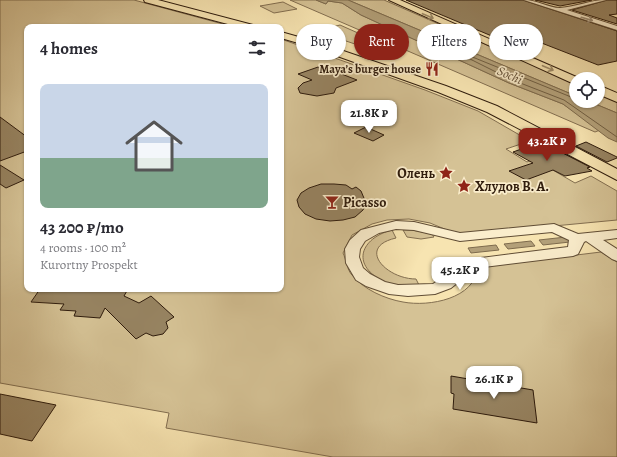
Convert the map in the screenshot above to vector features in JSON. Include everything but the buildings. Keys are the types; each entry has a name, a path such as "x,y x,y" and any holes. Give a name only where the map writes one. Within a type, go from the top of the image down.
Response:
{"main road":[{"path":"148,0 238,24"},
{"path":"393,0 569,77"},
{"path":"284,36 316,45 442,89 492,109 617,175"},
{"path":"605,93 617,98"}],"street":[{"path":"527,0 617,28"},
{"path":"556,10 603,0"},
{"path":"617,234 583,238 577,243 573,251 473,264 464,268 452,281 442,287 415,291 385,287 364,278 353,262 352,252 353,246 362,236 384,227 396,225 414,226 460,237 554,228 583,238 617,256"}],"shaded area":[{"path":"0,0 134,0 223,24 24,24 24,292 284,292 284,40 296,44 296,60 340,60 425,90 478,111 530,141 506,149 527,162 534,159 575,183 591,176 617,191 617,220 459,235 430,223 409,219 387,220 372,224 352,235 343,253 350,273 362,285 375,293 389,298 414,303 437,302 460,293 469,287 475,278 478,267 601,252 617,262 617,457 333,457 166,428 169,413 0,383"},
{"path":"290,0 316,0 326,4 328,1 342,3 361,15 381,24 354,24 354,28"},
{"path":"348,0 384,0 439,24 417,24 417,29 409,26 409,24 405,24"},
{"path":"283,2 297,9 274,13 260,6"},
{"path":"346,28 354,31 354,44 346,41"},
{"path":"409,37 417,41 417,55 409,52"},
{"path":"481,42 489,46 489,59 481,56"},
{"path":"429,60 459,60 509,83 563,104 600,130 595,132"},
{"path":"490,60 521,60 569,81 569,93"},
{"path":"605,97 617,102 617,113 605,108"},
{"path":"392,230 396,238 384,242 378,248 377,255 380,262 395,274 405,278 416,279 421,289 399,287 388,284 370,272 365,265 363,257 364,250 368,244 382,233"},
{"path":"403,230 412,230 432,234 434,237 421,239 407,237"}],"water":[{"path":"316,0 348,0 405,24 381,24 361,15 342,3 328,1 326,4"},
{"path":"409,26 417,29 417,41 409,37"},
{"name":"Sochi","path":"481,56 569,93 569,108 605,108 617,113 617,142 608,138 563,104 509,83 459,60 481,60"},
{"path":"566,237 570,242 543,245 539,240"},
{"path":"531,241 535,246 508,249 504,244"},
{"path":"496,245 499,250 471,253 468,248"}],"place":[{"name":"Maya’s burger house","path":"432,69"},
{"name":"Олень","path":"446,173"},
{"name":"Хлудов В. А.","path":"464,186"},
{"name":"Picasso","path":"332,202"}]}
